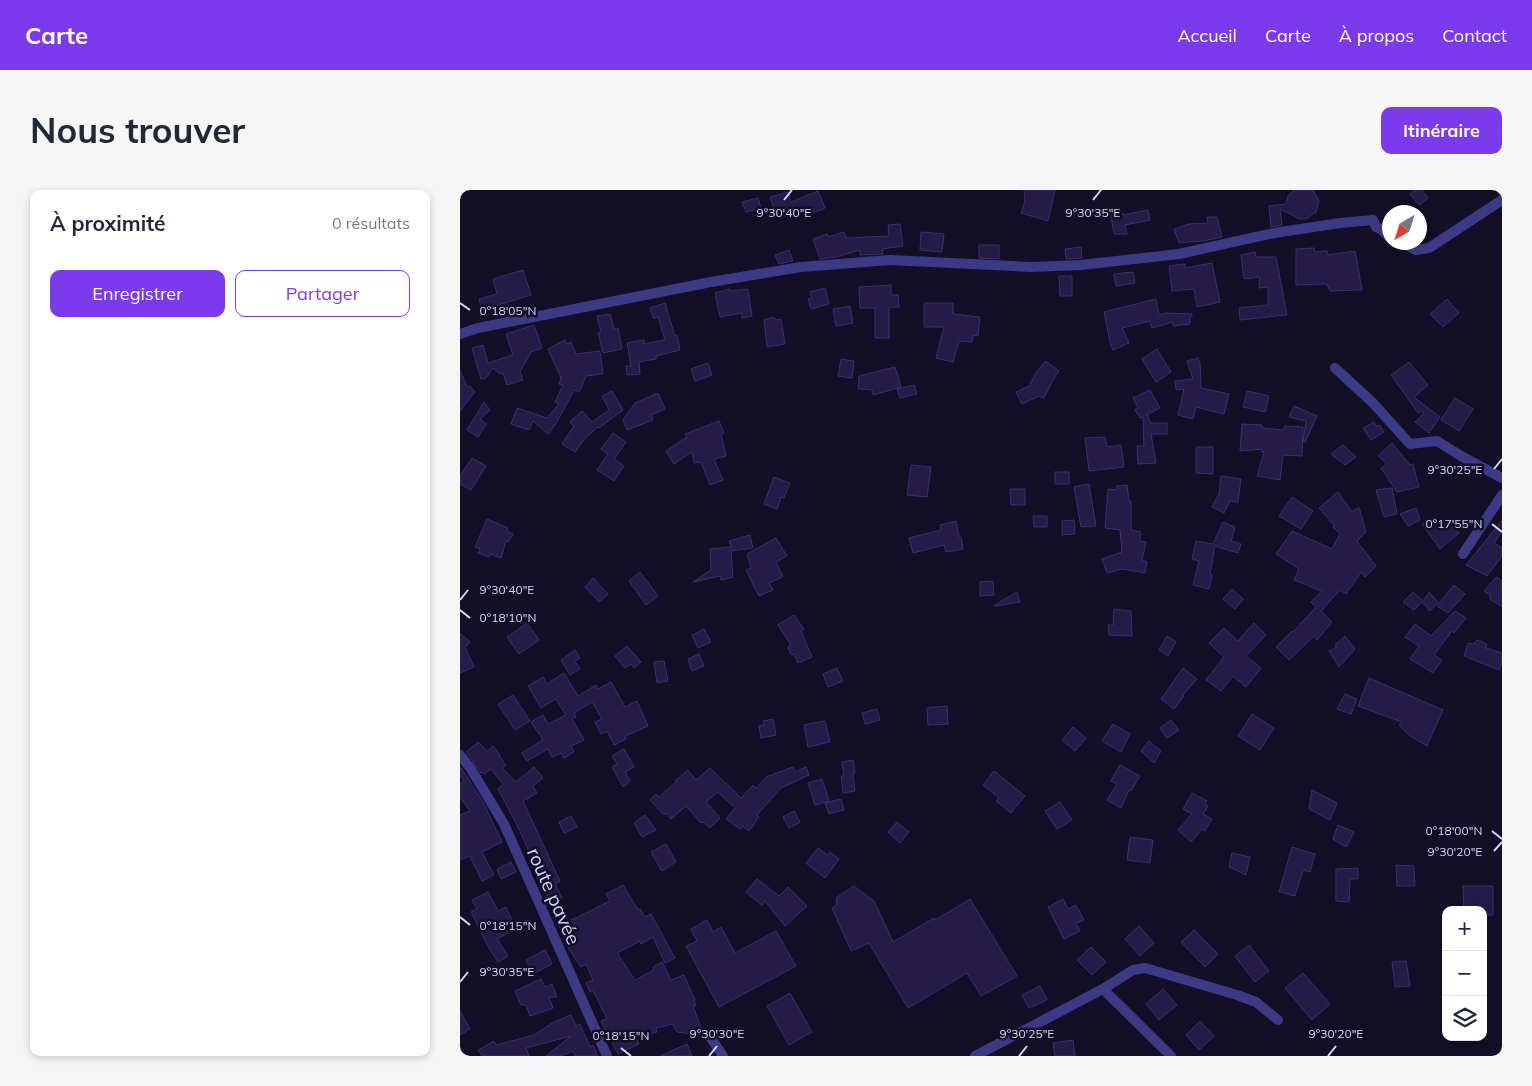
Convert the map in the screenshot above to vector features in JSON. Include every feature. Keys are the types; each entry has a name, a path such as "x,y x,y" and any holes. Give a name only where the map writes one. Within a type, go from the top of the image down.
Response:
{"street":[{"path":"1427,248 1500,201"},
{"path":"460,334 487,326 711,282 801,267 890,260 1031,267 1081,264 1179,254 1274,233 1340,223 1373,220 1376,227 1382,231"},
{"path":"1335,368 1374,403 1410,444 1437,441 1502,478"},
{"path":"1463,554 1502,495"},
{"name":"route pavée","path":"460,755 471,769 504,824 606,1056"},
{"path":"975,1056 1103,989 1133,970 1145,968 1256,1002 1278,1020"},
{"path":"1103,989 1171,1056"},
{"path":"709,1035 723,1056"}],"building":[{"path":"1024,190 1055,190 1048,221 1021,213 1025,200"},
{"path":"1294,190 1312,190 1315,193 1319,202 1316,212 1303,219 1280,209 1282,225 1271,227 1269,206 1286,204 1288,196"},
{"path":"1415,190 1422,190 1428,198 1419,205 1410,194"},
{"path":"818,191 825,208 807,215 803,207 772,216 771,210 774,209 770,197 788,192 791,202"},
{"path":"758,198 761,208 746,212 742,202"},
{"path":"1148,210 1150,220 1125,225 1127,234 1114,234 1111,215 1123,213 1123,215"},
{"path":"1207,217 1217,217 1222,237 1179,243 1174,229 1189,224 1208,223"},
{"path":"900,224 903,246 882,249 883,254 860,255 860,250 836,257 820,259 813,239 828,234 828,237 844,232 846,238 889,236 888,225"},
{"path":"921,232 944,234 942,252 920,250"},
{"path":"979,245 999,245 999,259 979,258"},
{"path":"1081,247 1082,258 1066,259 1065,249"},
{"path":"1314,248 1315,252 1327,251 1328,255 1355,251 1362,290 1330,291 1327,284 1296,285 1296,249"},
{"path":"789,250 793,261 779,264 775,255"},
{"path":"1255,252 1256,257 1276,257 1287,315 1240,320 1239,308 1268,305 1268,287 1259,288 1260,277 1244,279 1241,255"},
{"path":"1212,263 1220,302 1197,307 1194,289 1172,291 1169,266 1185,264 1185,268"},
{"path":"523,270 531,295 482,310 479,299 497,294 493,279"},
{"path":"1133,272 1135,283 1116,286 1114,274"},
{"path":"1059,276 1072,276 1072,296 1060,296"},
{"path":"891,285 891,295 898,295 899,307 889,307 889,338 875,338 875,308 860,308 859,287"},
{"path":"825,288 829,304 811,309 808,299 812,298 810,292"},
{"path":"730,289 730,291 748,289 752,316 742,318 742,313 720,317 715,293"},
{"path":"1156,299 1159,315 1166,313 1192,314 1190,324 1173,326 1173,322 1152,328 1150,321 1122,328 1129,343 1113,350 1104,312"},
{"path":"1447,299 1459,313 1443,327 1430,314"},
{"path":"665,303 675,336 677,335 680,350 656,356 656,359 639,362 640,374 627,375 626,366 631,366 627,343 644,340 644,344 665,340 658,317 654,319 650,308"},
{"path":"924,303 953,303 953,314 980,317 978,336 973,335 972,342 959,341 953,362 936,358 944,327 924,327"},
{"path":"850,306 853,323 836,326 833,309"},
{"path":"610,314 614,329 618,328 622,349 603,353 598,333 601,332 597,316"},
{"path":"774,317 776,320 781,319 785,344 767,347 764,320"},
{"path":"534,325 542,348 531,352 520,372 523,380 507,385 503,373 501,374 493,368 486,378 481,379 472,348 483,345 488,363 513,355 506,334"},
{"path":"565,340 567,344 571,342 576,354 600,351 603,374 586,376 579,392 574,390 557,422 548,434 533,421 529,430 511,424 517,408 547,418 559,404 555,402 563,385 559,384 561,378 548,349"},
{"path":"1157,349 1171,372 1156,382 1142,359"},
{"path":"1198,358 1201,388 1229,394 1224,414 1196,407 1193,419 1178,415 1184,389 1176,390 1175,381 1193,379 1187,361"},
{"path":"841,359 854,361 852,378 838,376"},
{"path":"1046,361 1059,371 1044,398 1039,396 1022,404 1016,392 1029,386 1037,371"},
{"path":"1409,362 1428,385 1414,397 1440,417 1429,433 1415,422 1424,413 1422,411 1418,413 1391,375"},
{"path":"708,363 712,375 695,381 691,369"},
{"path":"895,367 901,387 873,395 872,390 858,389 859,376"},
{"path":"460,370 467,387 470,386 475,392 460,411"},
{"path":"914,385 917,394 900,398 897,389"},
{"path":"1150,390 1160,408 1146,415 1148,415 1150,423 1167,423 1167,434 1151,434 1156,463 1138,464 1137,446 1144,446 1143,417 1140,418 1135,410 1138,408 1133,398"},
{"path":"612,391 623,410 585,438 575,452 562,444 574,426 570,422 582,411 592,422 609,410 602,396"},
{"path":"1247,391 1269,396 1265,412 1243,407"},
{"path":"658,393 665,409 651,415 653,420 627,430 623,420 635,403"},
{"path":"1455,398 1473,409 1459,431 1441,420"},
{"path":"484,402 490,410 480,419 486,424 478,437 467,430"},
{"path":"1294,406 1317,416 1305,442 1303,441 1306,421 1289,417"},
{"path":"719,421 724,433 721,434 726,456 714,459 723,480 710,485 701,462 694,463 692,452 674,464 666,451 687,437 685,434"},
{"path":"1374,422 1376,426 1380,425 1384,432 1371,440 1363,428"},
{"path":"1242,424 1262,425 1262,428 1283,430 1285,426 1303,427 1302,456 1283,455 1280,480 1257,476 1264,452 1262,452 1262,449 1240,451"},
{"path":"613,433 626,442 614,459 624,466 614,481 597,470 608,454 601,449"},
{"path":"1105,437 1107,447 1121,445 1124,467 1089,471 1085,438"},
{"path":"1392,443 1410,465 1413,464 1419,487 1397,492 1381,468 1387,464 1378,456"},
{"path":"1343,445 1356,457 1345,465 1331,454"},
{"path":"1196,447 1213,447 1213,474 1196,473"},
{"path":"472,458 486,466 471,490 460,484 460,476"},
{"path":"911,465 931,467 927,497 907,495"},
{"path":"1055,472 1069,472 1069,484 1055,484"},
{"path":"1221,476 1241,479 1238,502 1230,501 1224,513 1212,507 1219,494"},
{"path":"774,477 790,483 784,498 781,497 777,509 764,504"},
{"path":"1089,484 1096,526 1081,527 1074,487"},
{"path":"1127,485 1129,501 1131,501 1131,530 1141,532 1140,541 1146,542 1142,560 1147,562 1145,573 1122,569 1107,573 1102,559 1122,552 1120,530 1105,528 1108,489 1117,490 1117,486"},
{"path":"1392,488 1397,514 1384,517 1376,490"},
{"path":"1010,489 1025,489 1025,505 1011,505"},
{"path":"1338,492 1352,512 1359,507 1366,532 1357,541 1376,566 1365,577 1361,572 1346,594 1340,590 1321,611 1332,622 1317,640 1314,636 1289,660 1276,647 1316,607 1311,602 1322,591 1294,580 1299,569 1276,554 1292,531 1332,549 1340,534 1319,508"},
{"path":"1292,497 1313,511 1301,529 1279,516"},
{"path":"1416,508 1420,520 1408,526 1400,514"},
{"path":"1033,516 1047,516 1047,527 1034,527"},
{"path":"487,519 508,528 507,531 513,534 508,542 506,541 501,558 490,554 489,557 478,553 480,549 475,547"},
{"path":"1432,519 1439,526 1450,521 1459,533 1440,549 1422,524"},
{"path":"1074,520 1075,534 1062,535 1062,521"},
{"path":"1502,520 1502,531 1494,543 1502,548 1502,556 1487,576 1466,565"},
{"path":"956,521 963,549 946,552 944,545 913,553 909,538 941,530 940,525"},
{"path":"1223,522 1235,527 1231,541 1241,544 1238,553 1215,546 1209,589 1193,585 1199,561 1192,559 1196,541 1213,544"},
{"path":"750,535 753,548 731,551 733,577 721,580 720,576 693,582 711,570 710,549 731,547 729,541"},
{"path":"776,538 787,556 776,562 783,577 769,583 773,590 759,596 746,570 751,568 747,554"},
{"path":"640,572 658,596 646,605 629,581"},
{"path":"1496,577 1502,581 1502,607 1490,599 1490,595 1484,591"},
{"path":"593,578 608,594 599,602 585,587"},
{"path":"993,581 994,595 980,596 980,582"},
{"path":"1454,585 1465,594 1448,613 1437,606"},
{"path":"1232,589 1243,599 1235,609 1223,599"},
{"path":"1017,592 1020,602 995,606 995,605"},
{"path":"1413,592 1423,601 1429,592 1438,602 1430,611 1422,602 1414,610 1403,602"},
{"path":"1114,609 1131,611 1132,636 1109,635 1108,625 1113,625"},
{"path":"1455,611 1466,618 1454,633 1452,631 1434,655 1442,660 1433,673 1410,659 1419,646 1405,637 1415,624 1431,636"},
{"path":"794,615 804,629 801,631 812,657 798,663 794,654 791,655 788,647 791,645 778,625"},
{"path":"527,623 539,640 519,654 507,637"},
{"path":"1254,623 1266,635 1246,656 1261,668 1246,687 1233,676 1221,691 1206,680 1224,657 1209,643 1224,628 1238,641"},
{"path":"704,629 711,642 698,648 692,635"},
{"path":"460,633 470,642 465,647 474,667 460,673"},
{"path":"1167,636 1176,642 1168,656 1159,650"},
{"path":"1345,636 1355,649 1339,667 1329,651 1337,647 1335,645"},
{"path":"1477,640 1487,644 1486,648 1502,653 1502,662 1499,670 1464,656 1468,643 1474,644"},
{"path":"627,646 641,662 634,668 631,664 625,668 615,656"},
{"path":"575,650 580,658 575,661 580,669 570,675 561,660"},
{"path":"699,654 704,666 692,671 688,659"},
{"path":"664,661 668,681 657,683 654,662"},
{"path":"837,668 843,681 828,687 823,674"},
{"path":"1183,668 1197,679 1174,709 1161,699"},
{"path":"564,673 578,696 596,685 598,689 611,682 625,707 637,701 648,726 625,736 626,739 614,745 607,731 601,734 595,722 602,719 592,702 574,713 576,717 572,719 584,740 571,746 574,752 564,758 561,753 552,757 548,749 527,761 522,753 543,740 531,722 543,715 548,724 566,715 556,699 541,708 528,686 543,677 547,684"},
{"path":"1369,678 1443,710 1427,746 1410,736 1399,725 1402,722 1358,706"},
{"path":"1345,694 1357,699 1351,714 1337,709"},
{"path":"513,695 530,721 515,730 498,704"},
{"path":"947,706 948,724 928,725 927,708"},
{"path":"877,709 880,720 865,724 862,713"},
{"path":"1252,714 1274,728 1260,750 1238,736"},
{"path":"773,719 776,735 761,738 759,726 764,725 763,721"},
{"path":"1171,720 1179,730 1167,738 1160,728"},
{"path":"825,721 830,742 808,747 804,725"},
{"path":"1113,724 1130,734 1121,752 1102,741"},
{"path":"1073,727 1086,738 1075,751 1062,740"},
{"path":"1149,741 1161,751 1154,763 1141,751"},
{"path":"478,742 487,751 493,746 506,765 502,768 516,782 534,767 543,778 533,786 537,793 523,801 560,881 555,884 562,898 551,904 519,829 498,789 503,784 491,769 484,774 481,773 466,752"},
{"path":"624,749 634,767 625,772 630,781 623,787 612,767 617,764 612,756"},
{"path":"853,760 855,791 843,793 841,776 844,776 842,762"},
{"path":"1120,765 1140,776 1131,791 1129,790 1121,808 1107,800 1117,784 1111,781"},
{"path":"460,766 483,802 502,842 482,852 494,875 482,881 470,856 460,860 460,815 470,811 460,797 460,784 464,781 460,775"},
{"path":"793,767 795,772 806,767 809,775 781,788 757,815 759,817 749,831 742,826 740,829 726,819 735,808 718,792 706,802 720,818 710,828 703,822 701,823 686,806 671,819 666,813 664,815 650,800 656,794 659,797 688,770 696,780 710,768 741,798 753,785 756,788 766,777"},
{"path":"994,771 1025,796 1011,813 996,801 999,798 983,785"},
{"path":"822,779 829,801 815,805 808,783"},
{"path":"1312,790 1337,803 1330,820 1309,809"},
{"path":"1192,793 1207,801 1205,804 1208,806 1203,814 1212,819 1205,831 1202,829 1191,842 1178,830 1192,814 1183,809"},
{"path":"841,799 844,810 829,814 825,803"},
{"path":"1060,802 1072,820 1057,829 1045,811"},
{"path":"794,811 800,822 789,828 783,817"},
{"path":"645,815 656,830 642,837 634,823"},
{"path":"571,816 577,827 564,833 559,822"},
{"path":"897,822 909,832 900,843 888,832"},
{"path":"1338,825 1354,832 1346,847 1333,839"},
{"path":"1130,837 1153,840 1150,863 1127,860"},
{"path":"666,844 676,862 662,871 651,852"},
{"path":"1292,847 1315,854 1310,872 1303,870 1295,896 1279,892"},
{"path":"818,848 828,855 830,852 839,859 825,878 806,863"},
{"path":"1232,853 1250,857 1246,875 1229,867"},
{"path":"511,862 516,872 501,879 497,869"},
{"path":"1396,865 1414,866 1415,886 1397,886"},
{"path":"1358,868 1358,879 1350,879 1349,902 1336,901 1336,869"},
{"path":"757,879 779,896 788,887 807,906 785,926 765,901 762,905 746,892"},
{"path":"623,885 638,910 640,909 645,917 651,914 675,958 665,963 653,937 641,944 640,941 617,953 635,980 654,970 653,967 662,962 671,980 684,975 695,1000 696,1006 693,1006 702,1030 691,1034 677,1032 673,1024 656,1028 657,1032 636,1038 639,1044 618,1054 601,1021 607,1019 593,990 590,992 586,983 593,980 586,964 581,967 569,949 559,925 610,901 606,894"},
{"path":"854,886 874,901 893,942 970,899 1017,976 981,996 967,973 908,1008 869,943 851,951 832,908 837,904 836,898"},
{"path":"1463,886 1493,886 1493,915 1487,915 1487,906 1464,906"},
{"path":"488,892 498,911 506,907 514,924 505,928 508,933 497,939 508,956 498,962 471,912 477,909 472,900"},
{"path":"1063,899 1068,909 1076,905 1084,920 1076,923 1080,931 1064,939 1048,907"},
{"path":"707,920 713,932 721,927 735,953 776,931 796,966 719,1007 686,946 697,941 691,929"},
{"path":"1139,926 1154,943 1140,956 1125,939"},
{"path":"1194,930 1218,954 1205,967 1181,942"},
{"path":"1249,945 1269,971 1255,982 1235,956"},
{"path":"1091,947 1106,962 1092,975 1077,960"},
{"path":"545,950 552,964 533,974 526,960"},
{"path":"1406,961 1410,986 1395,987 1392,962"},
{"path":"1303,973 1330,1004 1312,1020 1285,988"},
{"path":"541,979 545,987 552,984 557,997 549,997 553,1008 530,1016 526,1005 521,1005 515,991"},
{"path":"1040,986 1047,1000 1029,1008 1022,995"},
{"path":"1163,989 1177,1005 1159,1020 1146,1004"},
{"path":"790,993 812,1032 789,1045 767,1006"},
{"path":"460,1011 470,1029 460,1035"},
{"path":"571,1015 576,1026 580,1024 590,1047 593,1045 598,1056 575,1056 573,1051 561,1056 546,1056 571,1036 526,1048 529,1056 482,1056 478,1050 494,1041 496,1045 534,1035 554,1022"},
{"path":"1200,1021 1214,1036 1199,1050 1186,1035"},
{"path":"1073,1040 1075,1056 1055,1056 1053,1043"},
{"path":"687,1044 692,1056 660,1056"}]}
